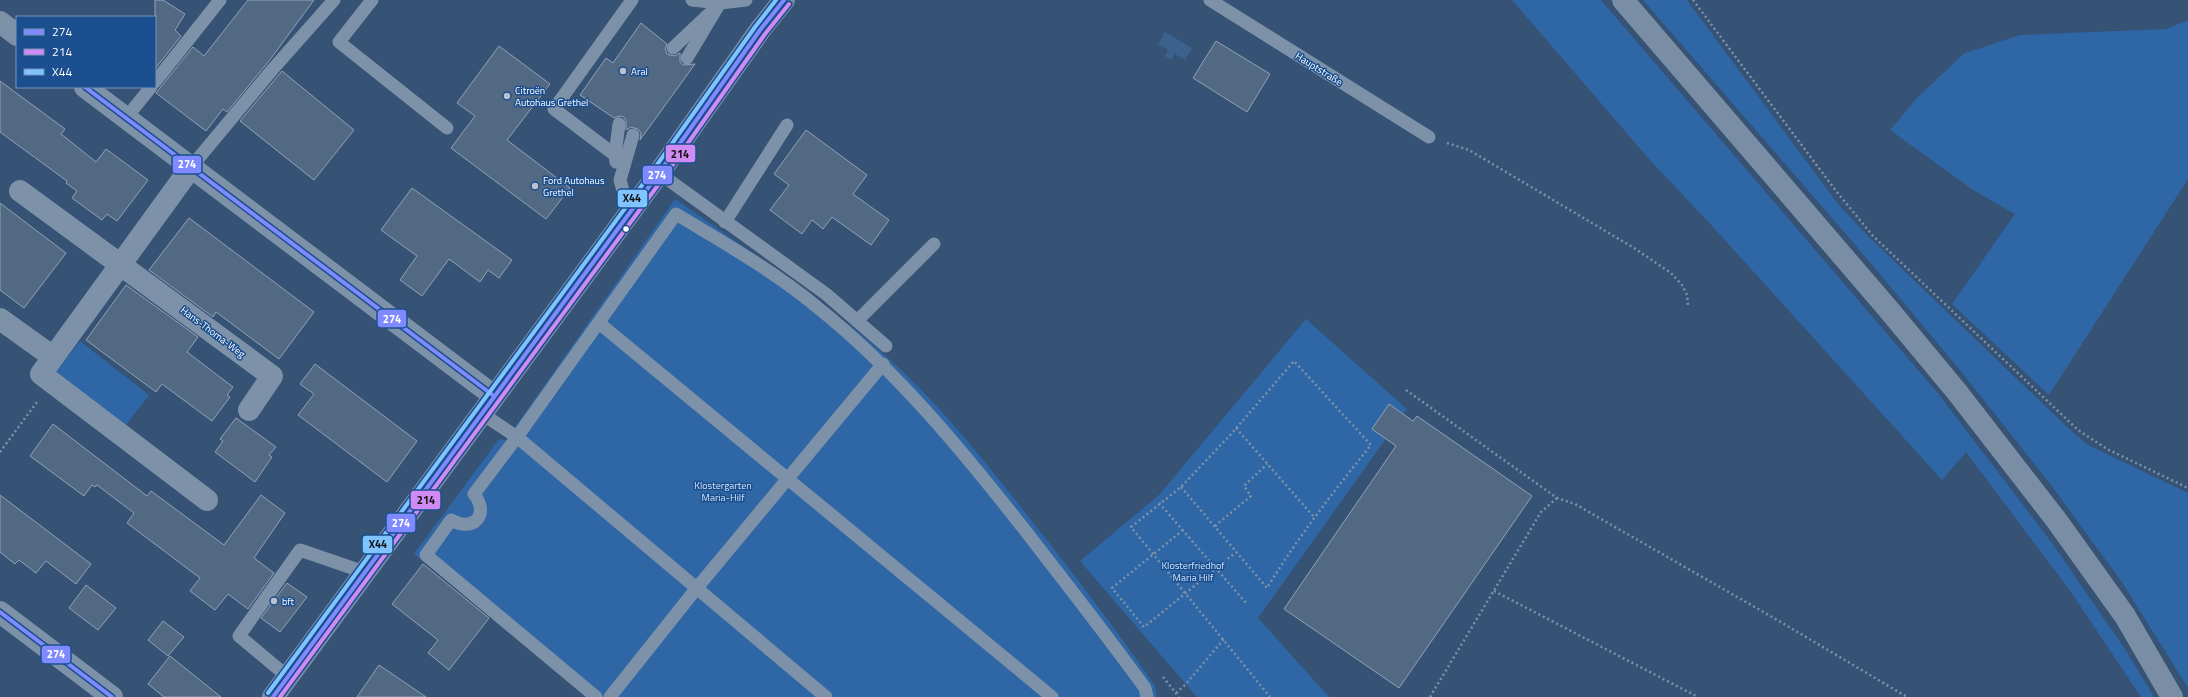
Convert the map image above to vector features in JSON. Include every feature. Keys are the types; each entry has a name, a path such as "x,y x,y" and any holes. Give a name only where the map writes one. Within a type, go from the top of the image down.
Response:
{"main road":[{"path":"273,697 487,404 659,173 760,30 784,0"},
{"path":"1623,0 1889,310 1957,392 2057,521 2120,610 2172,697"}],"street":[{"path":"0,22 16,34"},
{"path":"87,88 192,166 487,404"},
{"path":"192,166 41,374 207,500"},
{"name":"Hans-Thoma-Weg","path":"20,191 272,376 249,410"},
{"path":"0,319 53,358"},
{"path":"0,612 112,697"}],"lane":[{"path":"156,81 220,0"},
{"path":"192,166 272,70 334,0"},
{"path":"372,0 339,42 447,128"},
{"path":"615,155 554,109 632,0"},
{"path":"692,0 720,4 746,0"},
{"name":"Hauptstraße","path":"1210,0 1429,137"},
{"path":"673,48 720,4"},
{"path":"687,58 720,4"},
{"path":"126,118 150,88"},
{"path":"619,124 615,155 629,212"},
{"path":"725,222 787,125"},
{"path":"620,180 633,135"},
{"path":"659,173 826,294 886,346"},
{"path":"596,697 426,556 451,520 465,525 473,524 478,519 481,510 480,500 474,494 517,437 676,214 766,268 817,306 883,364 925,409 985,480 1095,620 1145,688 1147,697"},
{"path":"857,321 934,244"},
{"path":"598,323 1052,697"},
{"path":"610,697 696,588 883,364"},
{"path":"487,404 517,437 826,697"},
{"path":"288,677 239,636 300,550 364,572"}],"path":[{"path":"1693,0 1836,191 1873,236 2078,430 2107,449 2188,488"},
{"path":"1429,137 1469,150 1634,248 1671,273 1682,285 1687,295 1688,306"},
{"path":"1181,487 1267,588 1292,547 1371,444 1294,361 1236,428 1181,487 1159,503 1131,527 1270,697"},
{"path":"0,452 52,382"},
{"path":"1406,390 1557,498 1575,504 1779,621 1907,697"},
{"path":"1236,428 1314,517"},
{"path":"1215,526 1251,496 1244,486 1267,464"},
{"path":"1430,697 1541,512 1557,498"},
{"path":"1159,503 1247,604"},
{"path":"1183,530 1112,588 1144,627 1187,594 1236,552"},
{"path":"1494,591 1698,697"},
{"path":"1177,695 1224,639"}],"green space":[{"path":"1512,0 1601,0 1937,392 2052,543 2127,652 2154,697 2141,697 2071,592 1966,452 1942,480 1713,227 1649,159"},
{"path":"1643,0 1687,0 1838,204 1868,236 2066,426 2088,445 2188,493 2188,688 2121,581 2051,485 1963,374 1858,248"},
{"path":"2188,20 2188,179 2049,395 1952,304 2015,214 1973,190 1890,130 1916,99 1963,54 2020,35 2166,29"},
{"name":"Klostergarten Maria-Hilf","path":"675,199 762,259 846,322 899,368 917,386 951,422 984,461 1079,581 1155,686 1157,697 585,697 588,694 414,554 499,439 506,440"},
{"name":"Klosterfriedhof Maria Hilf","path":"1306,319 1407,409 1258,618 1329,697 1197,697 1080,561 1159,495"},
{"path":"80,341 149,395 123,429 53,375"}],"shaded area":[{"path":"1165,32 1192,48 1185,60 1175,54 1171,60 1165,56 1168,50 1158,44"}],"building":[{"path":"155,0 163,0 185,14 175,30 181,36 156,68 156,16"},
{"path":"248,0 314,0 269,61 227,112 223,109 206,131 156,93 193,47 204,56"},
{"path":"641,23 667,44 665,49 667,54 674,56 680,53 680,62 683,65 695,64 640,140 641,133 638,129 631,127 626,130 626,121 624,117 620,116 614,118 580,95 606,58 613,63"},
{"path":"1216,41 1270,74 1247,112 1193,78"},
{"path":"499,46 550,84 507,140 570,188 546,219 451,148 475,116 457,103"},
{"path":"282,71 354,130 314,180 240,121"},
{"path":"0,81 65,129 61,134 96,162 106,149 148,180 117,221 107,214 102,220 72,198 77,191 66,183 67,181 0,132"},
{"path":"806,130 867,175 853,194 889,220 871,245 832,217 823,229 812,220 802,234 770,210 789,185 774,174"},
{"path":"412,188 512,260 499,278 488,270 480,282 449,259 422,296 400,280 417,256 381,230"},
{"path":"0,203 66,253 24,308 0,290"},
{"path":"189,218 314,312 279,359 216,312 213,317 149,270"},
{"path":"126,285 198,337 187,352 233,387 227,395 230,397 212,421 162,384 156,392 86,340"},
{"path":"315,364 417,441 387,482 298,415 314,394 300,384"},
{"path":"1389,404 1413,421 1417,416 1532,496 1399,688 1284,609 1396,446 1372,429"},
{"path":"236,418 276,447 269,455 272,457 255,482 215,452 223,441 220,439"},
{"path":"53,424 147,496 151,491 224,545 261,495 285,513 254,558 274,573 248,609 228,594 215,610 190,591 200,578 127,523 134,513 97,485 95,487 92,485 84,496 30,456"},
{"path":"0,495 91,564 76,584 46,561 36,573 19,560 15,564 0,552"},
{"path":"423,564 489,618 449,670 428,653 438,640 392,604"},
{"path":"287,583 307,597 280,632 261,618"},
{"path":"86,585 116,608 98,630 69,608"},
{"path":"163,621 184,637 168,656 148,640"},
{"path":"170,656 221,697 164,697 148,684"},
{"path":"379,665 426,697 357,697"}],"transit line":[{"name":"X44","path":"268,693 654,169 755,27 776,0"},
{"name":"274","path":"273,697 659,173 760,30 784,0"},
{"name":"214","path":"280,697 664,177 765,34 789,4"},
{"name":"274","path":"86,88 494,396"},
{"name":"274","path":"0,612 112,697"}],"place":[{"name":"Aral","path":"623,71"},
{"name":"Citroën Autohaus Grethel","path":"507,96"},
{"name":"Ford Autohaus Grethel","path":"535,186"},
{"name":"bft","path":"274,601"}]}
